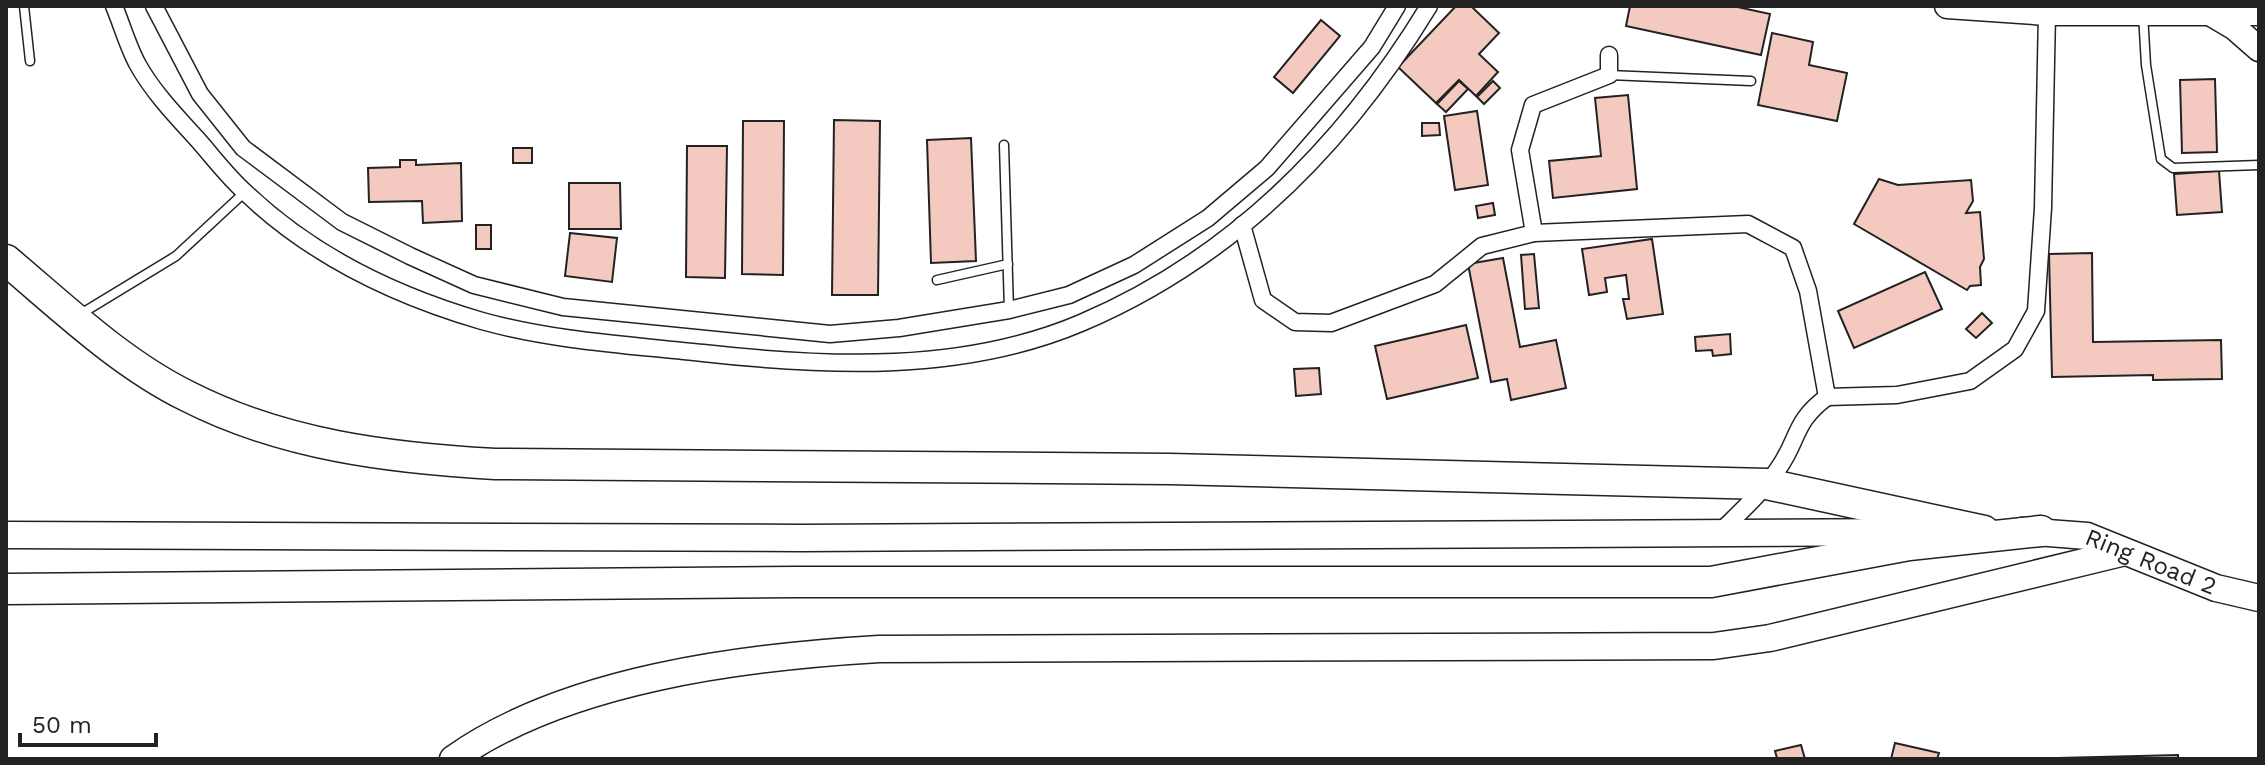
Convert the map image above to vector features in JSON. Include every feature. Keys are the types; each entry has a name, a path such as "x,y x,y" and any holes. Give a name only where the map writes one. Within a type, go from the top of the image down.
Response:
{"highway":[{"path":"6,260 75,318 186,396 256,424 329,446 400,459 495,464 1170,469 1767,484 1984,531"},
{"path":"6,589 798,582 1711,582 1909,545 2041,531"}],"main road":[{"name":"Ring Road 2","path":"6,535 1716,536 2041,531 2087,536 2216,588 2259,598"},
{"path":"453,759 520,722 644,680 795,654 894,649 1714,646 1770,638 2125,552"}],"street":[{"path":"114,6 139,66 175,115 245,192 306,242 368,277 484,321 554,336 827,365 919,359 1003,347 1079,324 1179,272 1242,225 1326,150 1397,59 1429,6"},
{"path":"154,6 200,94 243,148 342,222 474,285 563,307 830,334 899,328 1009,310 1069,295 1121,271 1208,218 1277,157 1372,47 1391,9"},
{"path":"1947,6 2213,15 2259,13"},
{"path":"1716,536 1767,484 1789,450 1797,427 1827,397 1897,395 1970,381 2015,349 2036,311 2043,208 2046,10"},
{"path":"2213,15 2235,28 2259,49"},
{"path":"1534,233 1520,150 1533,105 1609,75 1609,55"},
{"path":"1242,225 1263,300 1295,322 1331,323 1435,284 1482,246 1534,233 1748,224 1793,248 1808,291 1827,397"}],"lane":[{"path":"24,6 30,61"},
{"path":"2143,13 2146,65 2161,159 2173,168 2259,165"},
{"path":"1609,75 1751,81"},
{"path":"1004,145 1009,310"},
{"path":"75,318 176,256 245,192"},
{"path":"937,280 1008,264"}],"building":[{"path":"1456,6 1471,6 1499,33 1479,54 1498,72 1476,96 1459,80 1436,103 1398,67"},
{"path":"1630,6 1733,6 1770,14 1761,55 1626,26"},
{"path":"1321,20 1340,36 1293,93 1274,77"},
{"path":"1772,33 1813,42 1809,65 1847,73 1837,121 1758,105"},
{"path":"2215,79 2217,152 2182,153 2180,80"},
{"path":"1459,81 1468,89 1446,112 1437,104"},
{"path":"1493,81 1500,88 1484,104 1477,97"},
{"path":"1628,95 1637,189 1553,198 1549,161 1601,156 1595,98"},
{"path":"1477,111 1488,185 1455,190 1444,116"},
{"path":"834,120 880,121 878,295 832,295"},
{"path":"743,121 784,121 783,275 742,274"},
{"path":"1422,123 1439,123 1440,135 1422,136"},
{"path":"971,138 976,261 931,263 927,140"},
{"path":"687,146 727,146 725,278 686,277"},
{"path":"513,148 532,148 532,163 513,163"},
{"path":"400,160 416,160 416,165 461,163 462,221 423,223 422,201 369,202 368,168 400,167"},
{"path":"2219,171 2222,212 2177,215 2174,174"},
{"path":"1879,179 1898,185 1971,180 1973,201 1966,213 1980,212 1984,259 1980,267 1981,285 1970,286 1967,290 1854,224"},
{"path":"569,183 620,183 621,229 569,229"},
{"path":"1493,203 1495,215 1478,218 1476,206"},
{"path":"476,225 491,225 491,249 476,249"},
{"path":"570,233 617,238 612,282 565,276"},
{"path":"1652,239 1663,314 1627,319 1623,299 1629,299 1626,275 1605,278 1607,292 1589,295 1582,249"},
{"path":"2092,253 2093,342 2221,340 2222,379 2153,380 2153,375 2052,377 2049,254"},
{"path":"1534,254 1539,308 1525,309 1521,255"},
{"path":"1503,258 1520,347 1556,340 1566,388 1511,400 1507,379 1491,382 1468,264"},
{"path":"1925,272 1942,309 1854,348 1838,311"},
{"path":"1982,313 1992,323 1976,338 1966,329"},
{"path":"1466,325 1478,378 1387,399 1375,346"},
{"path":"1730,334 1731,354 1713,356 1712,350 1696,351 1695,337"},
{"path":"1319,368 1321,394 1296,396 1294,369"},
{"path":"1895,743 1939,753 1937,759 1891,759"},
{"path":"1801,745 1805,759 1774,759 1777,758 1775,751"},
{"path":"2178,755 2178,759 2058,759 2058,758"}]}
